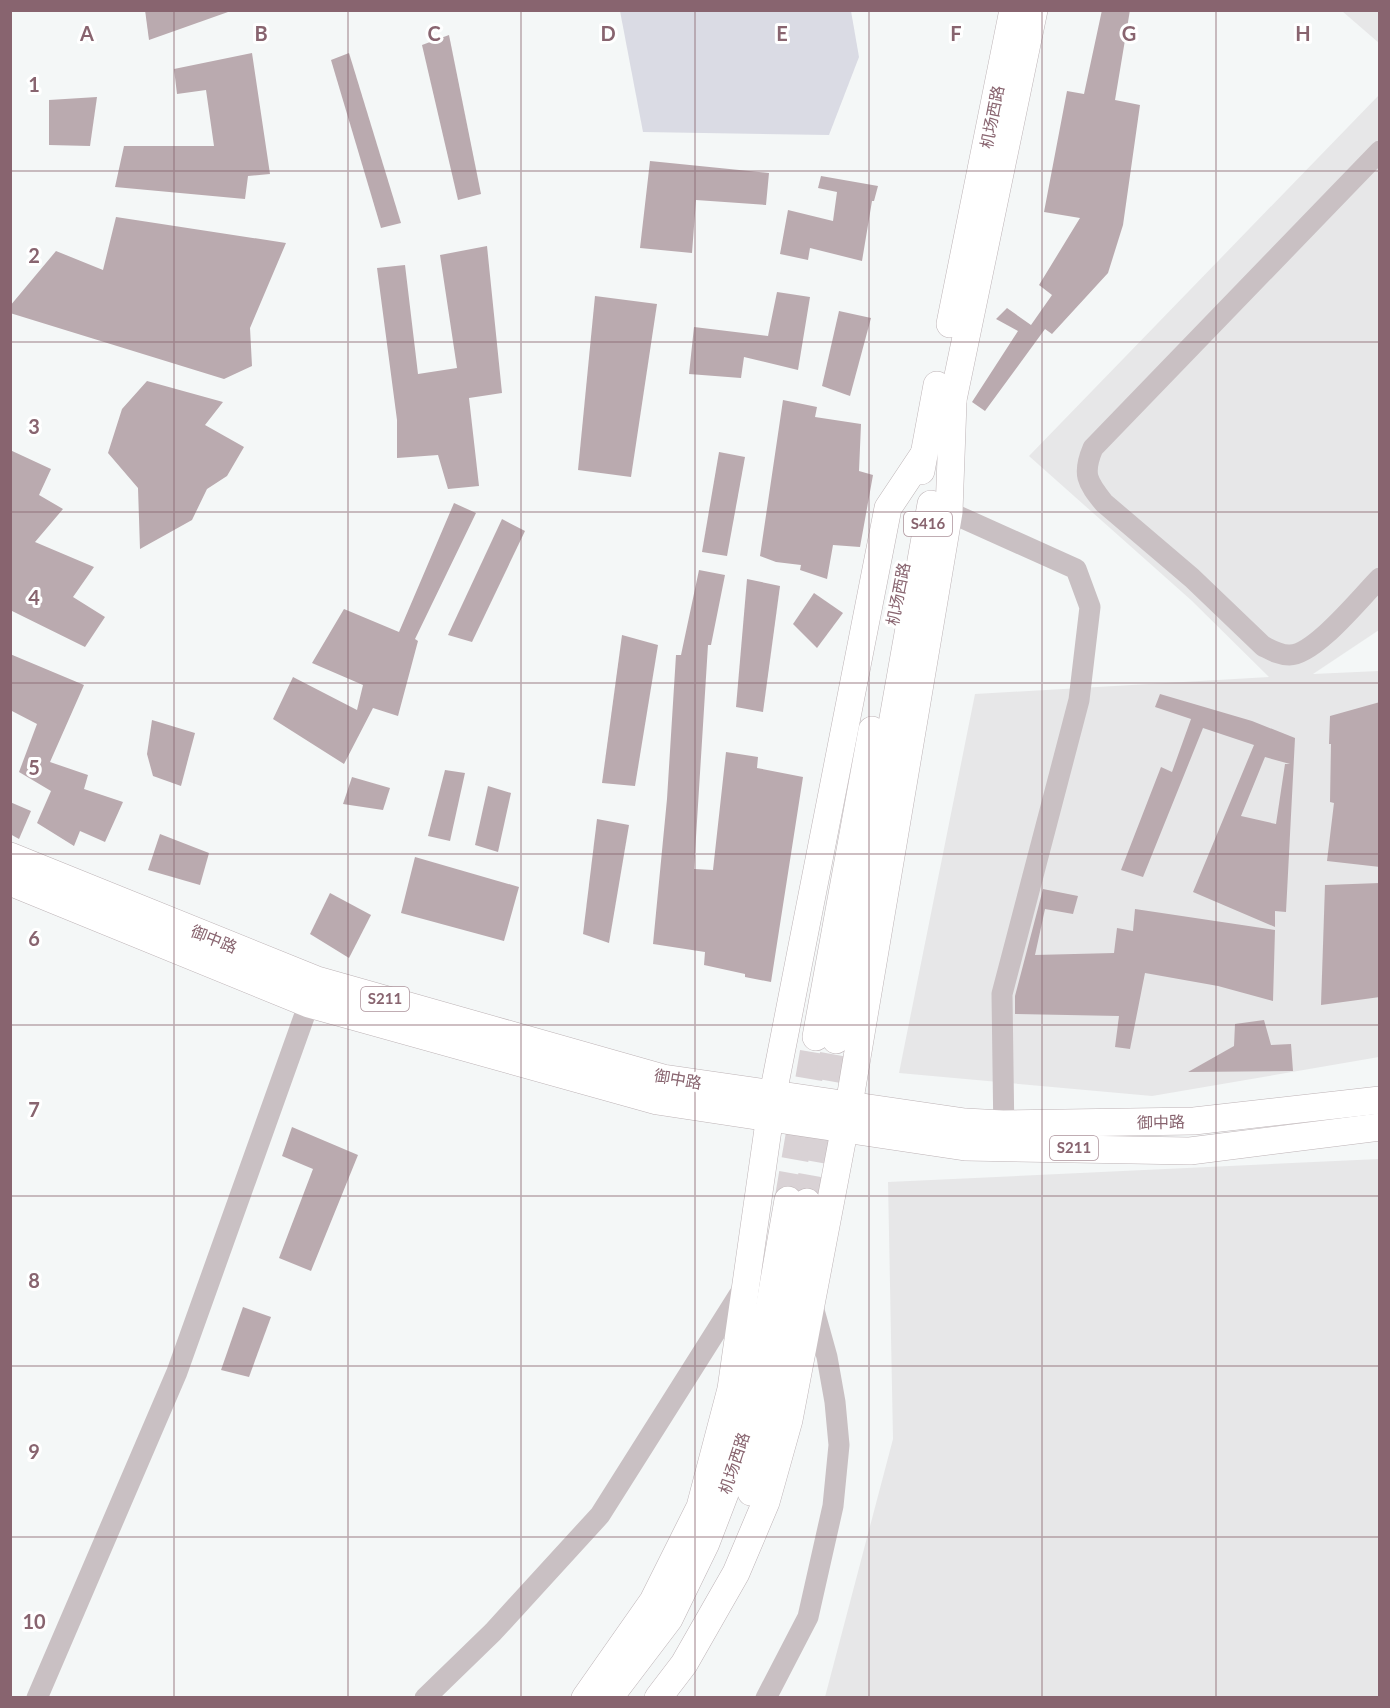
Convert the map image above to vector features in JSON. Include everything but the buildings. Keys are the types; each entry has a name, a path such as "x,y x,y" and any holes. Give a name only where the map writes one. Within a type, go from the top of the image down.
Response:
{"main road":[{"name":"机场西路","path":"952,402 826,1039 924,454 1013,10"},
{"name":"S416","path":"952,402 1034,10"},
{"path":"658,1698 684,1664 736,1574 766,1502 789,1420 846,1117 949,512 952,402"},
{"path":"585,1698 653,1601 700,1507 731,1389 771,1106 888,508 924,454"},
{"name":"御中路","path":"10,856 313,992"},
{"name":"御中路","path":"10,882 313,992 657,1101 771,1106 846,1117 965,1147 1004,1135 1194,1121 1380,1100"},
{"name":"御中路","path":"1004,1135 1190,1151 1380,1127"},
{"name":"机场西路","path":"609,1698 669,1619 706,1543 729,1483 752,1406 797,1201 778,1376 743,1525 706,1601 641,1698"}],"street":[{"path":"1380,151 1092,448 1086,465 1087,478 1104,503 1192,578 1263,646 1276,653 1290,656 1304,652 1319,641 1380,579"},
{"path":"949,512 1076,569 1090,607 1079,700 1002,994 1004,1135"},
{"path":"36,1698 177,1372 313,992"},
{"path":"425,1698 493,1632 600,1515 746,1284"},
{"path":"766,1698 808,1617 833,1506 839,1445 835,1402 827,1357 812,1300"}],"shaded area":[{"path":"620,11 851,11 859,57 829,135 643,132"},
{"path":"1342,11 1379,11 1379,43"},
{"path":"1379,95 1379,630 1313,674 1379,671 1379,1057 1152,1096 899,1073 975,694 1269,677 1191,600 1029,456"},
{"path":"1379,1159 1379,1697 825,1697 893,1439 888,1182"}],"tunnel":[{"path":"788,1200 816,1037"},
{"path":"807,1202 836,1040"}]}
